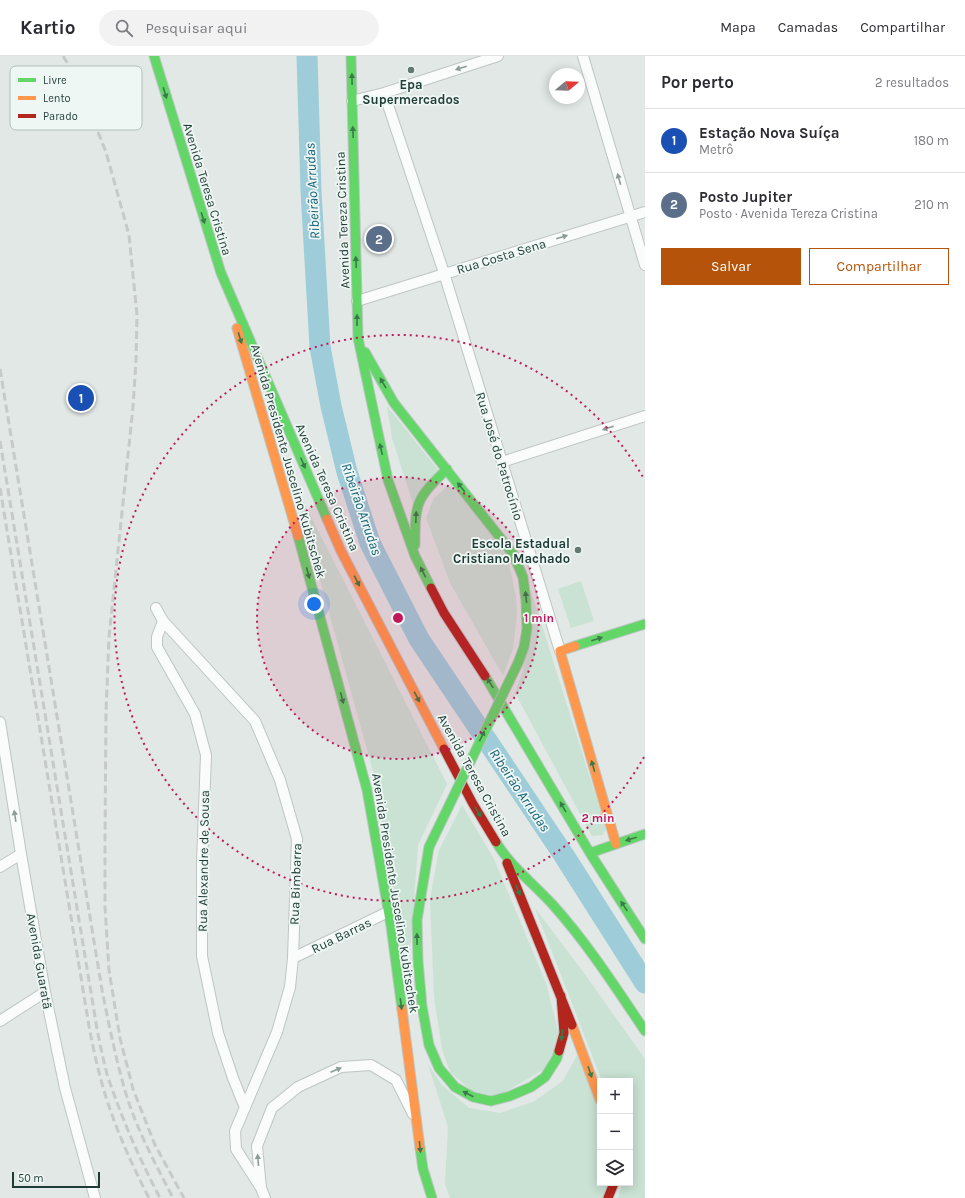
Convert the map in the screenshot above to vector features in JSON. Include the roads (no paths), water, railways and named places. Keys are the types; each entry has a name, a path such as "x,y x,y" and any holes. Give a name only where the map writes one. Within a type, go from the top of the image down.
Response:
{"main road":[{"name":"Avenida Teresa Cristina","path":"154,56 221,274 341,551 473,804 503,854 554,905 597,959 645,1031"},
{"path":"351,56 352,101"},
{"name":"Avenida Tereza Cristina","path":"352,101 358,338"},
{"name":"Avenida Presidente Juscelino Kubitschek","path":"221,274 298,535 367,790 388,912 418,1123 422,1169 432,1198"},
{"path":"358,338 394,403 513,554 523,577 526,601 527,630 524,647 518,663 429,847 417,920 418,960 422,1006 429,1045 439,1068 455,1087 473,1096 491,1101 510,1096 531,1087 545,1077 557,1058 564,1034 562,996"},
{"path":"358,338 372,413 388,480 414,556 444,613 495,691 590,852 645,939"},
{"path":"414,556 416,510 427,488 447,469"},
{"path":"560,651 645,624"},
{"name":"Rua José do Patrocínio","path":"560,651 616,844"},
{"path":"590,852 645,834"},
{"path":"503,854 562,996 597,1092"},
{"path":"608,1198 613,1186"}],"street":[{"path":"352,101 384,93 498,56"},
{"path":"583,56 645,264"},
{"name":"Rua José do Patrocínio","path":"384,93 444,273 560,651"},
{"name":"Rua Costa Sena","path":"358,301 444,273 645,212"},
{"path":"502,462 645,416"},
{"name":"Rua Bimbarra","path":"156,608 163,621 255,722 280,780 297,839 293,958 290,987 277,1032 235,1130 236,1149 261,1188 265,1198"},
{"name":"Rua Alexandre de Sousa","path":"163,621 156,637 157,647 195,714 206,755 202,863 202,956 218,1033 245,1108"},
{"name":"Avenida Guaratã","path":"0,721 45,992 65,1088 95,1198"},
{"path":"0,868 21,854"},
{"name":"Rua Barras","path":"293,958 388,912"},
{"path":"0,1021 45,992"},
{"name":"Rua Bimbarra","path":"261,1188 257,1146 272,1108 298,1087 341,1067 372,1065 396,1080 418,1123"}],"waterway":[{"name":"Ribeirão Arrudas","path":"307,56 311,191 320,347 331,406 347,472 370,543 419,639 565,857 645,983"}],"railway":[{"path":"63,56 69,66"},
{"path":"97,130 106,152 129,235 137,315 133,407 109,637 106,712 105,842 105,907 109,970 120,1038 133,1089 155,1145 184,1198"},
{"path":"0,369 107,1016 130,1107 147,1147 173,1198"},
{"path":"0,441 100,1046 107,1074 124,1122 160,1198"},
{"path":"0,488 93,1048 104,1092 115,1123 134,1169 149,1198"}],"place":[{"name":"Epa Supermercados","path":"411,70"},
{"name":"Posto Jupiter","path":"379,239"},
{"name":"Estação Nova Suíça","path":"81,398"},
{"name":"Escola Estadual Cristiano Machado","path":"578,550"}]}
